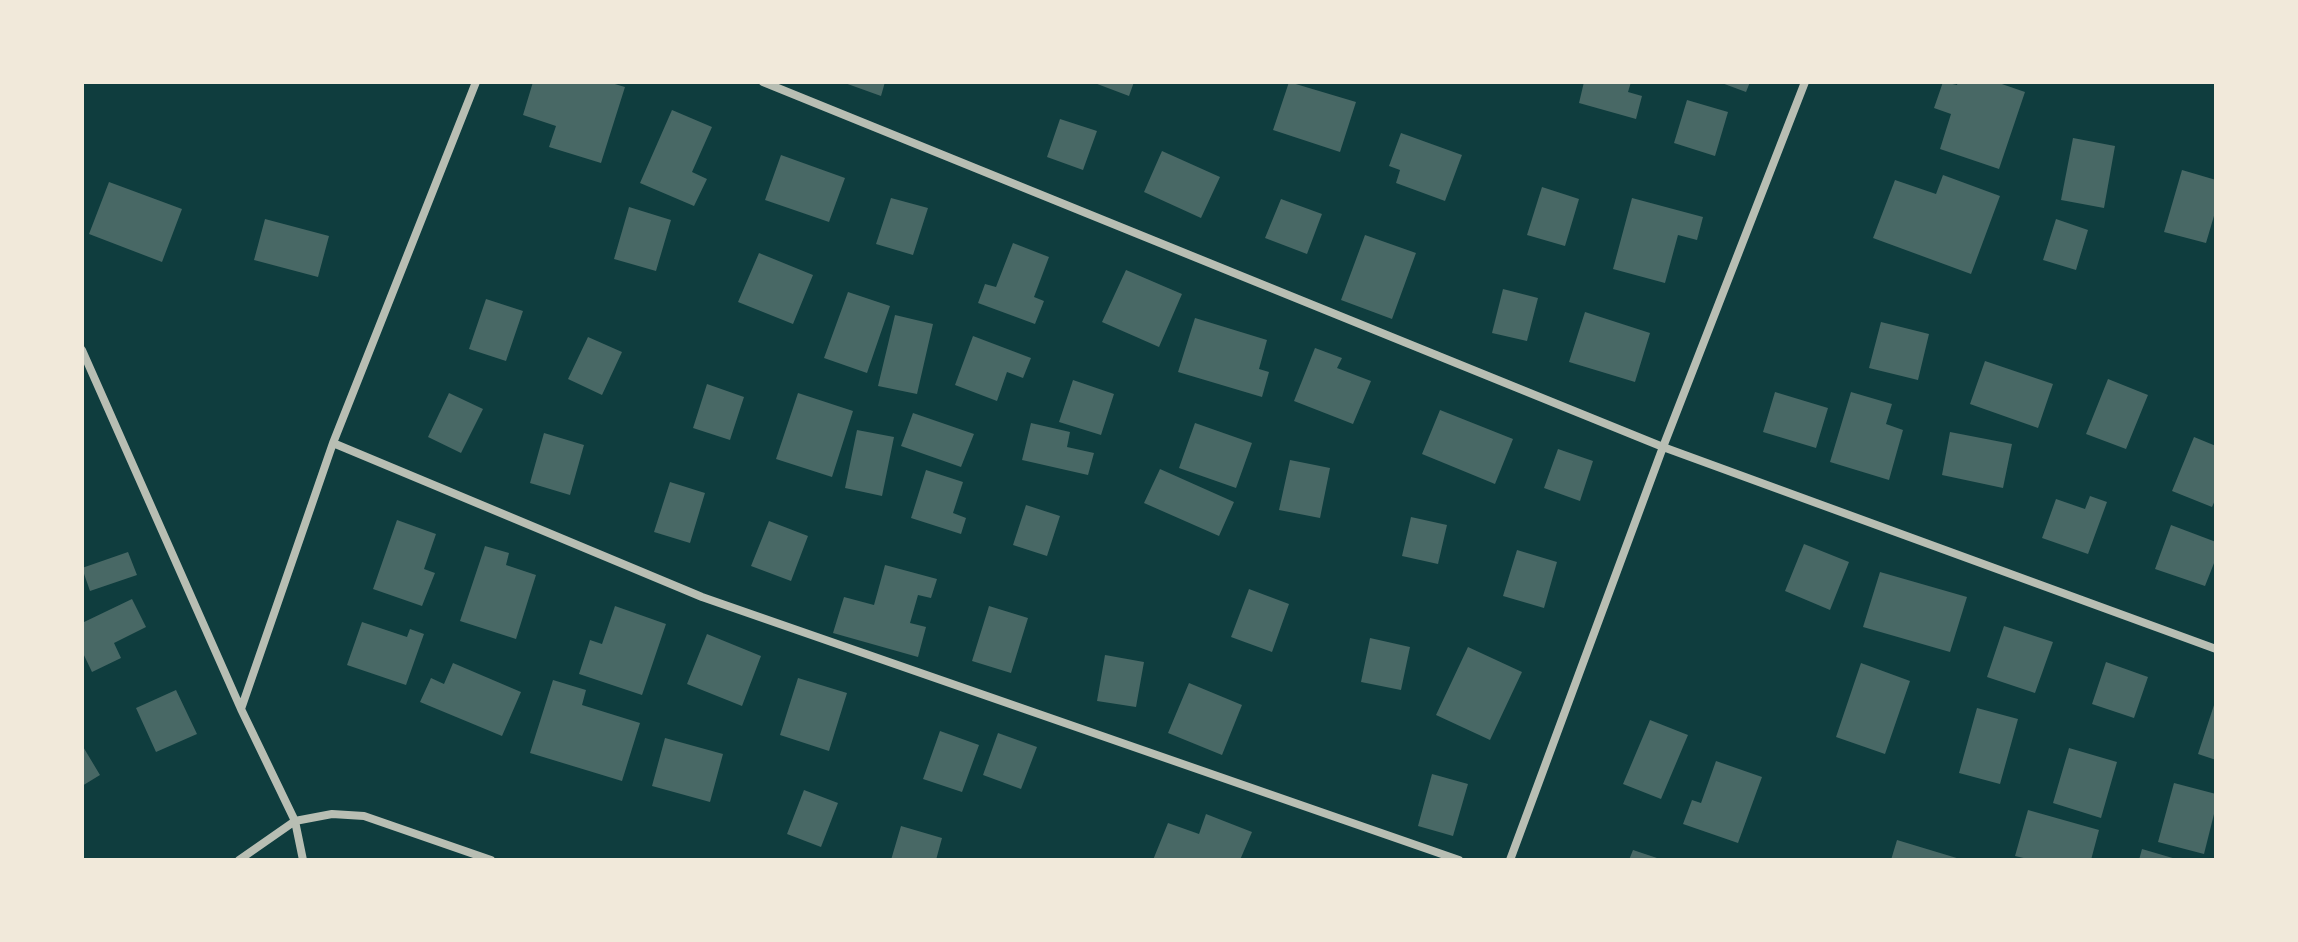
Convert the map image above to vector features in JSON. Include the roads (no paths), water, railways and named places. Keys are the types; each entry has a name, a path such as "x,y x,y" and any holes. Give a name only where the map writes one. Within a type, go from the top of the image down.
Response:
{"street":[{"path":"241,709 333,443 476,82"},
{"path":"763,82 1663,447 2216,649"},
{"path":"1510,860 1663,447 1805,82"},
{"path":"82,350 241,709 295,821 303,860"},
{"path":"333,443 702,597 1459,860"},
{"path":"239,860 295,821 332,814 364,816 491,860"}]}
